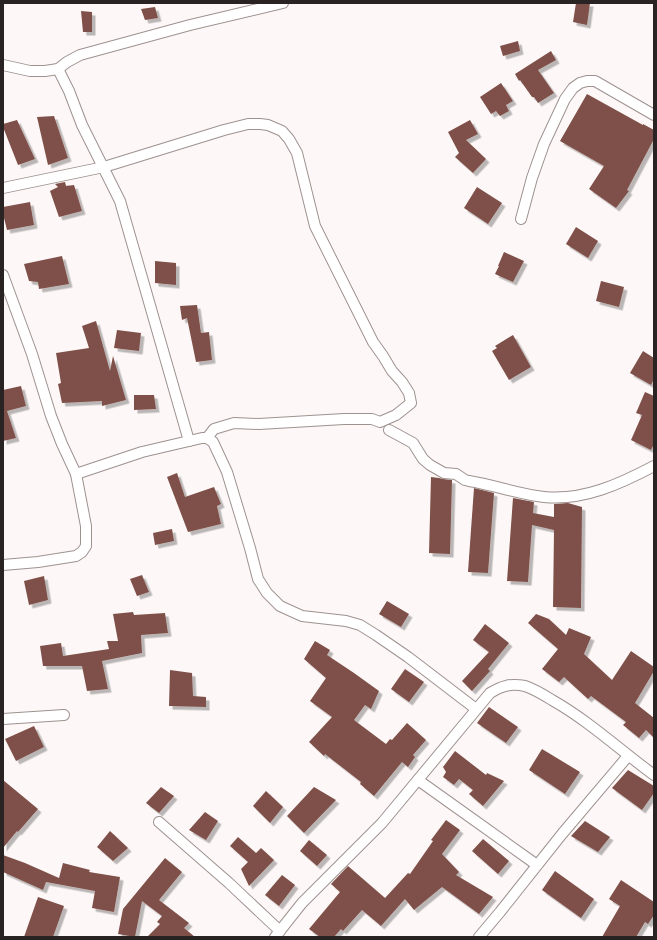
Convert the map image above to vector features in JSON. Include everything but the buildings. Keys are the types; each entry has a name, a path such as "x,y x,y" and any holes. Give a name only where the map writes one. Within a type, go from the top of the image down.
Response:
{"street":[{"path":"3,65 30,71 58,69 80,55 284,3"},
{"path":"58,69 69,91 82,125 120,201 189,440"},
{"path":"521,219 532,178 544,144 565,99 573,88 580,83 595,81 654,115"},
{"path":"3,188 104,167 248,124 268,125 282,130 297,153 315,226 373,342 384,356 392,371 409,393 411,403 396,415 380,422 372,419 344,419 259,424 234,423 214,429 208,438"},
{"path":"3,275 32,354 51,416 76,474 86,526 86,546 82,552 76,556 38,562 3,565"},
{"path":"389,430 413,443 426,462 446,474 458,475 465,480 543,497 560,498 598,491 637,475 654,466"},
{"path":"76,474 142,452 189,440 208,438 213,442 227,472 258,579 267,593 280,606 302,616 346,621 360,625 376,634 408,657 476,709"},
{"path":"159,822 278,934 302,903 382,823 490,693 500,687 510,685 526,686 540,693 582,719 654,775"},
{"path":"3,719 64,715"},
{"path":"479,937 562,834 628,756"},
{"path":"418,780 537,865"}]}
